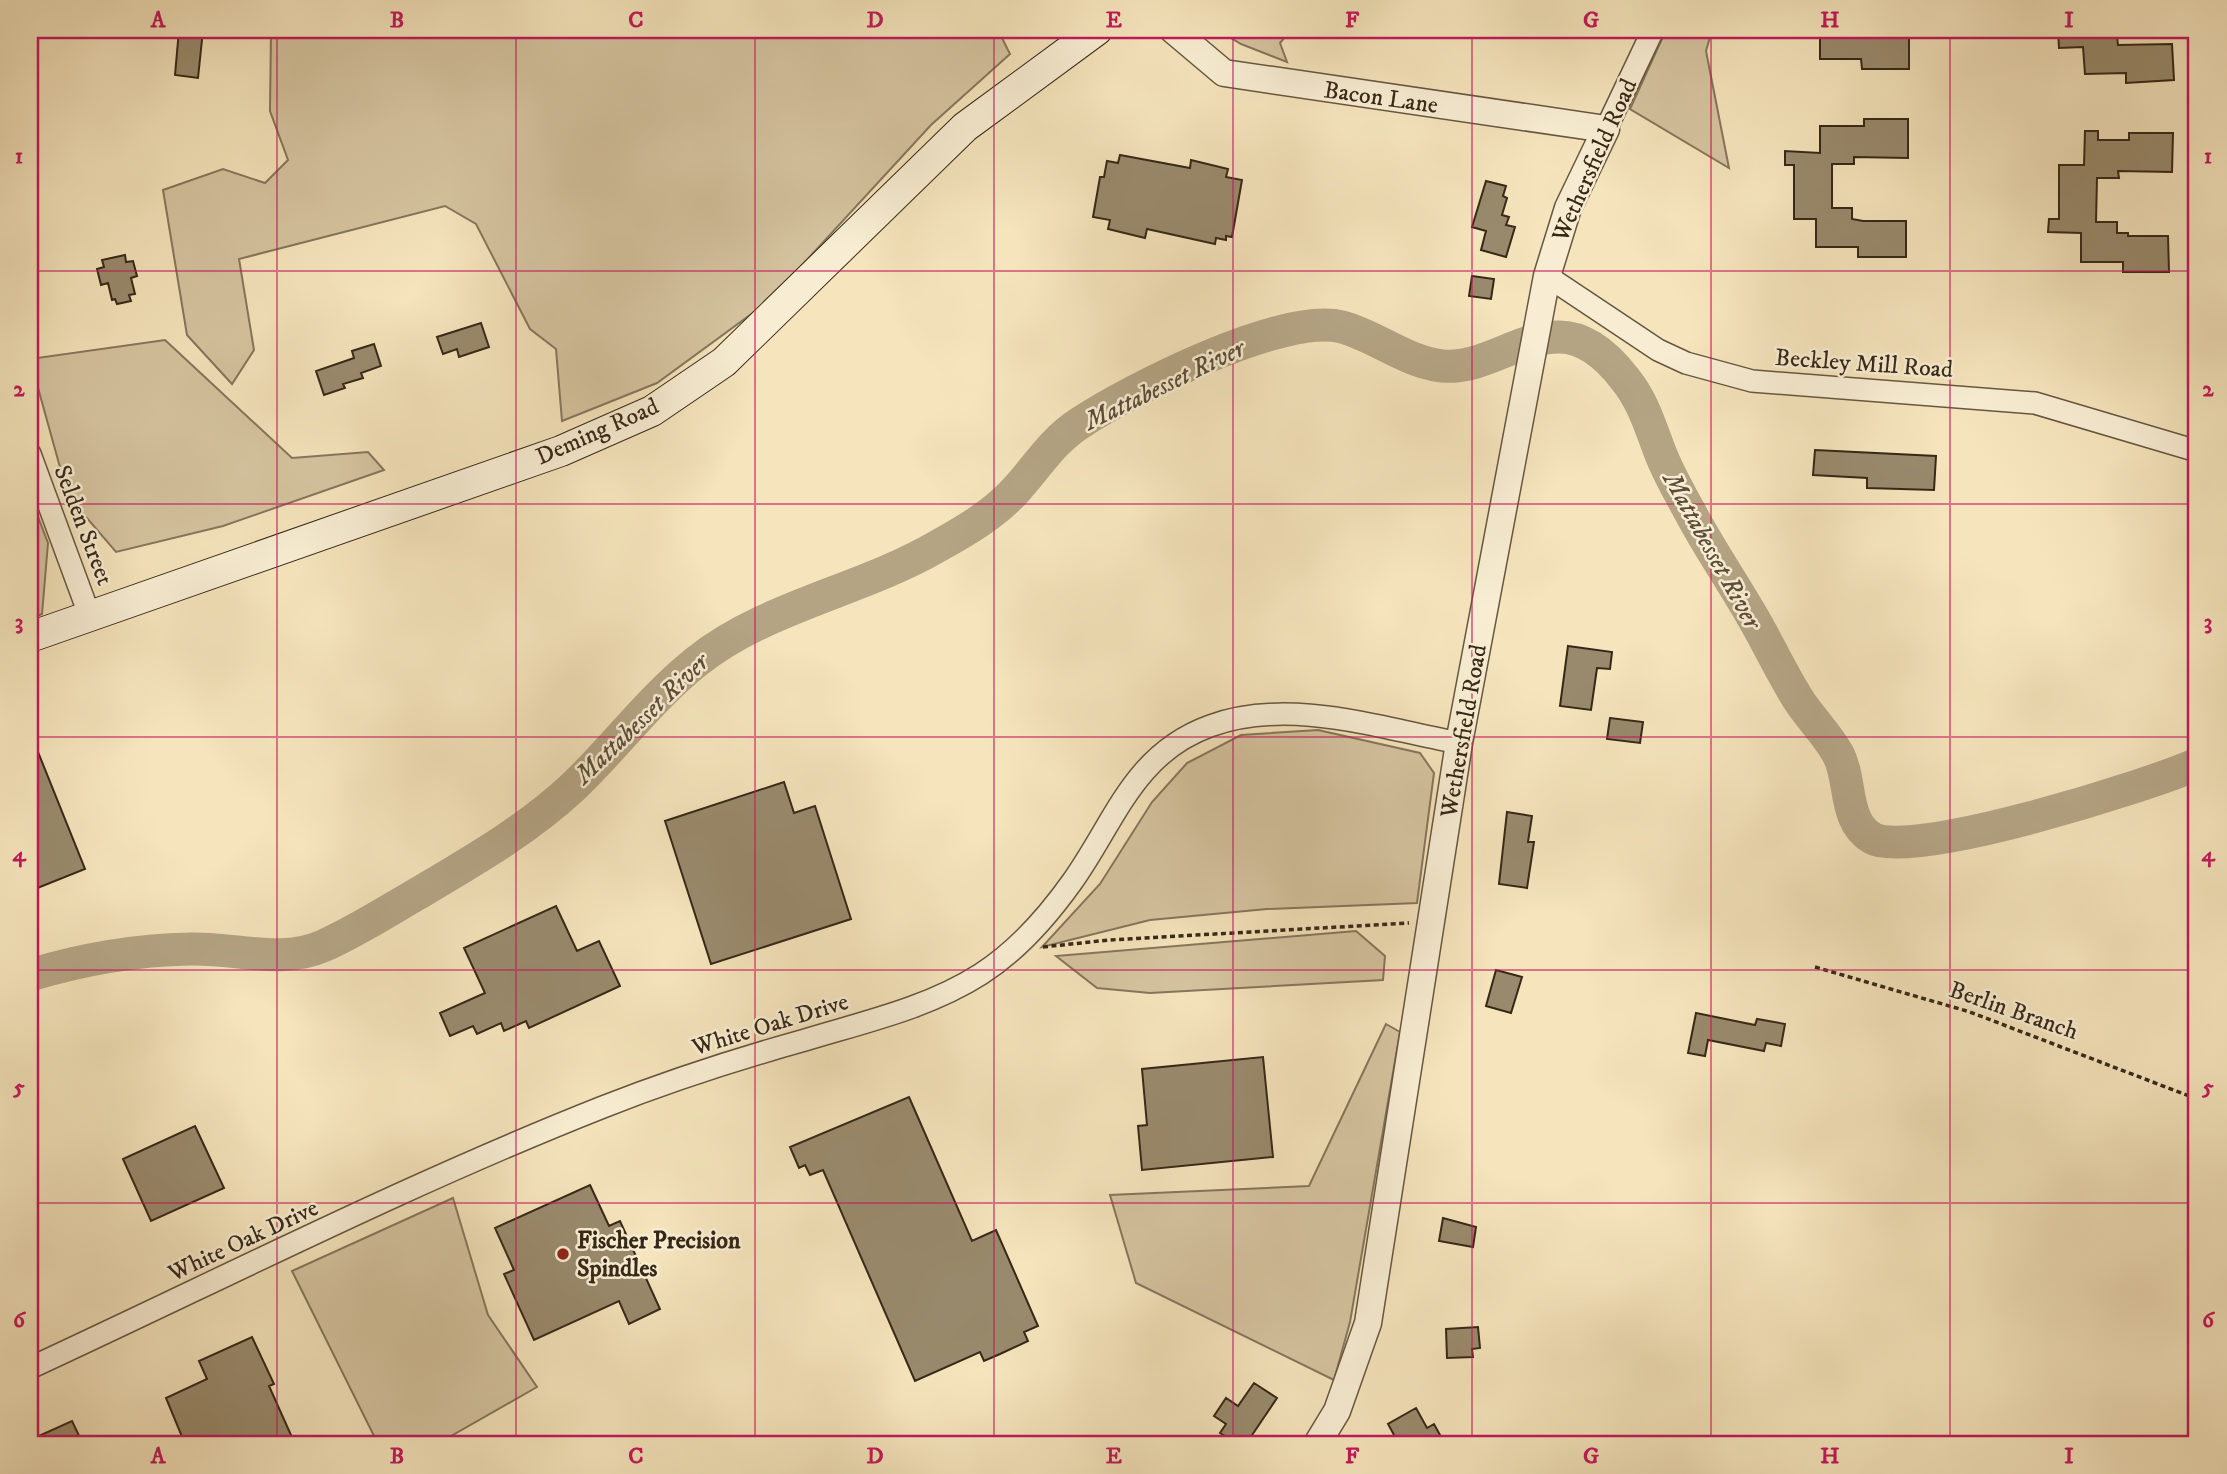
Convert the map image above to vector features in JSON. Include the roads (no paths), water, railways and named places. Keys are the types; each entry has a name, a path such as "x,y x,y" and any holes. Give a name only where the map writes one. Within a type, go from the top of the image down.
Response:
{"main road":[{"name":"Deming Road","path":"30,637 89,614 561,451 652,411 724,362 965,127 1097,30"}],"street":[{"name":"Bacon Lane","path":"1173,30 1224,73 1606,129"},
{"name":"Wethersfield Road","path":"1317,1444 1337,1411 1368,1323 1459,743 1547,276 1568,208 1653,30"},
{"name":"Beckley Mill Road","path":"1547,276 1658,350 1712,372 1752,381 2035,402 2197,451"},
{"name":"Selden Street","path":"30,454 89,614"},
{"name":"White Oak Drive","path":"30,1368 536,1135 684,1077 933,999 980,975 1010,952 1044,918 1074,879 1137,776 1172,746 1206,727 1241,716 1278,713 1324,717 1459,743"}],"waterway":[{"name":"Mattabesset River","path":"30,975 89,960 149,951 206,949 274,955 307,952 347,934 478,857 537,817 573,787 679,676 723,643 783,613 908,562 969,528 1007,499 1070,430 1103,408 1208,357 1283,331 1316,325 1355,331 1416,359 1442,366 1472,363 1529,342 1559,337 1579,341 1604,356 1637,396 1667,467 1697,525 1798,699 1838,754 1856,821 1872,838 1895,842 1932,839 2032,818 2132,788 2197,764"}],"place":[{"name":"Fischer Precision Spindles","path":"563,1254"}]}
